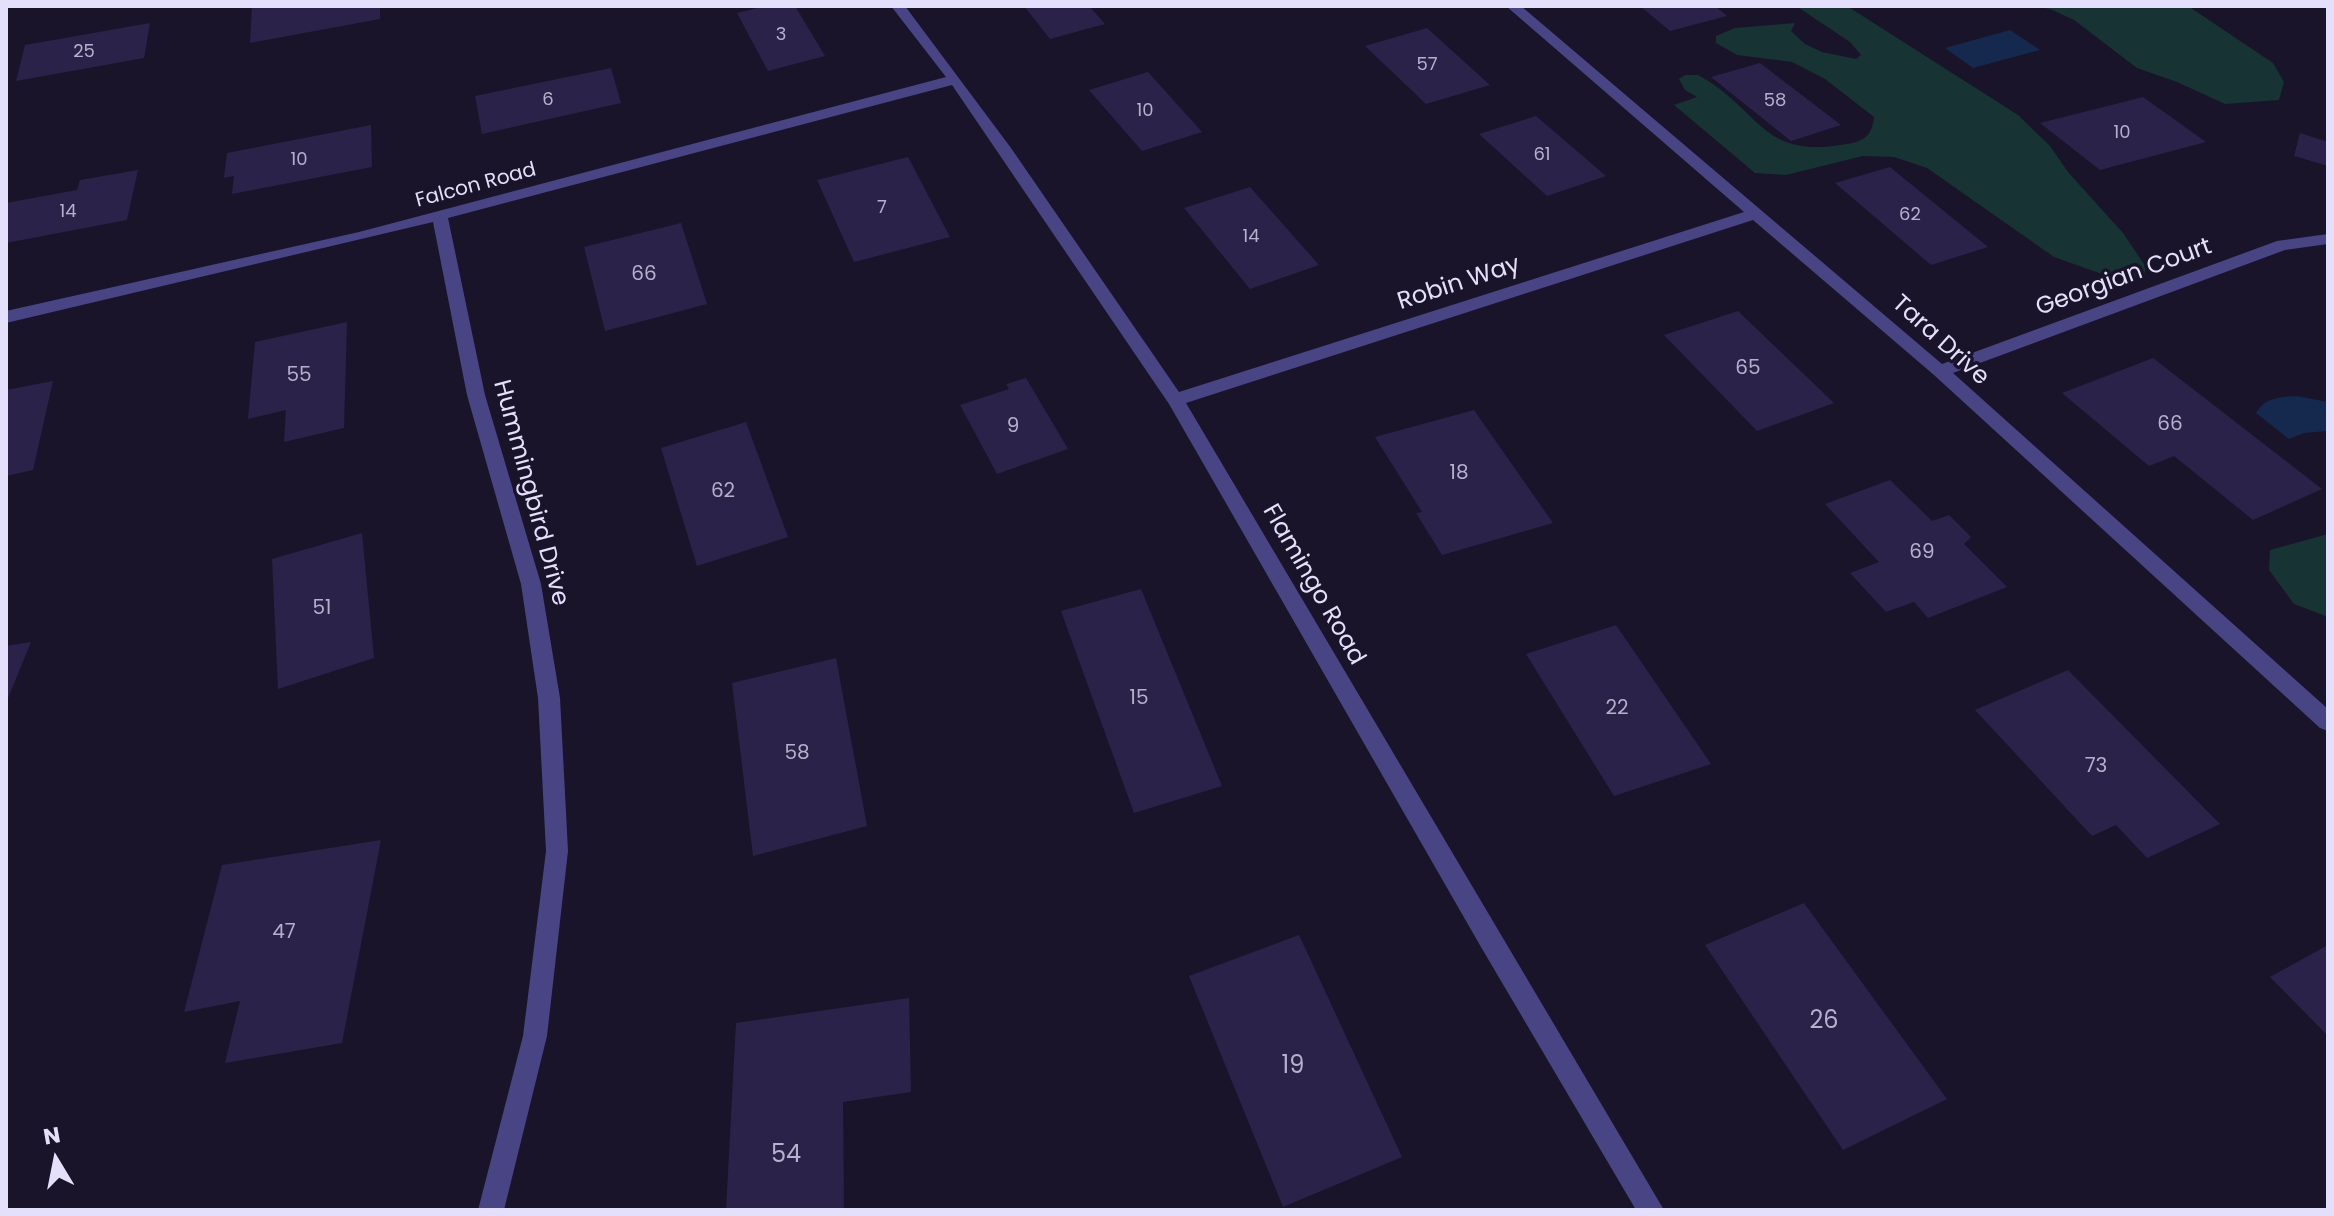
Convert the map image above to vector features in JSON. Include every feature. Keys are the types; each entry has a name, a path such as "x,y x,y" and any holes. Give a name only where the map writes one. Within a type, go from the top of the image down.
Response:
{"street":[{"name":"Flamingo Road","path":"898,6 928,42 1014,162 1116,318 1175,400 1651,1210"},
{"name":"Tara Drive","path":"1513,6 1940,371 2328,722"},
{"name":"Falcon Road","path":"6,317 440,216 953,80"},
{"name":"Robin Way","path":"1175,400 1757,213"},
{"name":"Hummingbird Drive","path":"440,216 476,395 531,584 551,729 557,851 535,1036 491,1210"},
{"name":"Georgian Court","path":"1940,371 2283,245 2328,239"}],"green space":[{"path":"1796,6 1847,6 2018,115 2050,146 2068,172 2123,233 2146,267 2144,276 2099,273 2054,257 1927,168 1894,157 1863,156 1786,175 1755,173 1674,105 1697,97 1685,90 1679,79 1685,75 1698,75 1719,89 1764,129 1796,145 1818,147 1847,144 1866,136 1874,117 1825,79 1792,62 1737,55 1716,43 1716,36 1735,28 1795,23 1791,31 1805,44 1822,52 1856,59 1861,55 1850,42"},
{"path":"2031,6 2188,6 2273,63 2284,82 2279,100 2225,104 2137,68 2074,20 2050,9"},
{"path":"2328,534 2328,617 2294,604 2269,570 2270,550"}],"water":[{"path":"2010,30 2040,50 1973,68 1945,48"},
{"path":"2297,396 2328,402 2328,431 2304,433 2289,439 2256,413 2269,401"}],"building":[{"path":"252,6 380,6 380,19 250,43"},
{"path":"765,6 795,6 825,56 768,71 737,13"},
{"path":"1024,6 1089,6 1105,24 1050,39"},
{"path":"1640,6 1715,6 1727,16 1670,31"},
{"path":"150,23 144,58 16,81 25,45"},
{"path":"1427,28 1490,85 1426,104 1365,46"},
{"path":"1760,63 1841,125 1791,141 1711,77"},
{"path":"611,68 621,103 482,134 475,96"},
{"path":"1148,72 1202,132 1142,151 1089,90"},
{"path":"2143,97 2206,142 2100,170 2040,123"},
{"path":"1536,116 1606,176 1547,196 1479,134"},
{"path":"371,125 372,167 232,194 234,176 224,178 227,153"},
{"path":"2300,133 2328,142 2328,166 2294,156"},
{"path":"908,157 950,237 854,262 817,180"},
{"path":"1890,167 1988,247 1931,265 1835,183"},
{"path":"138,170 127,220 6,243 6,203 77,190 80,180"},
{"path":"1250,187 1319,265 1250,289 1184,208"},
{"path":"681,223 707,304 605,331 584,247"},
{"path":"1738,311 1834,403 1757,431 1664,335"},
{"path":"347,322 344,428 284,442 286,410 248,419 255,342"},
{"path":"2153,358 2322,489 2253,520 2174,456 2149,466 2062,393"},
{"path":"1026,378 1068,449 997,474 960,405 1009,389 1006,384"},
{"path":"53,381 33,470 6,476 6,390"},
{"path":"1474,410 1553,523 1442,555 1416,513 1422,512 1375,437"},
{"path":"746,422 788,537 697,566 661,448"},
{"path":"1890,480 1932,521 1949,515 1971,537 1964,544 2007,587 1928,618 1914,602 1886,612 1850,573 1879,562 1825,504"},
{"path":"362,533 374,658 278,689 272,559"},
{"path":"1141,589 1222,786 1134,813 1061,611"},
{"path":"1616,625 1711,764 1614,796 1526,654"},
{"path":"31,642 6,703 6,646"},
{"path":"836,658 867,826 753,856 732,683"},
{"path":"2068,670 2220,824 2147,858 2116,825 2092,836 1975,710"},
{"path":"381,840 342,1043 225,1063 240,1001 184,1012 222,865"},
{"path":"1804,903 1947,1099 1843,1150 1705,945"},
{"path":"1299,935 1402,1157 1283,1207 1189,976"},
{"path":"2328,945 2328,1036 2270,977"},
{"path":"909,998 911,1092 843,1102 844,1210 726,1210 736,1023"}]}
